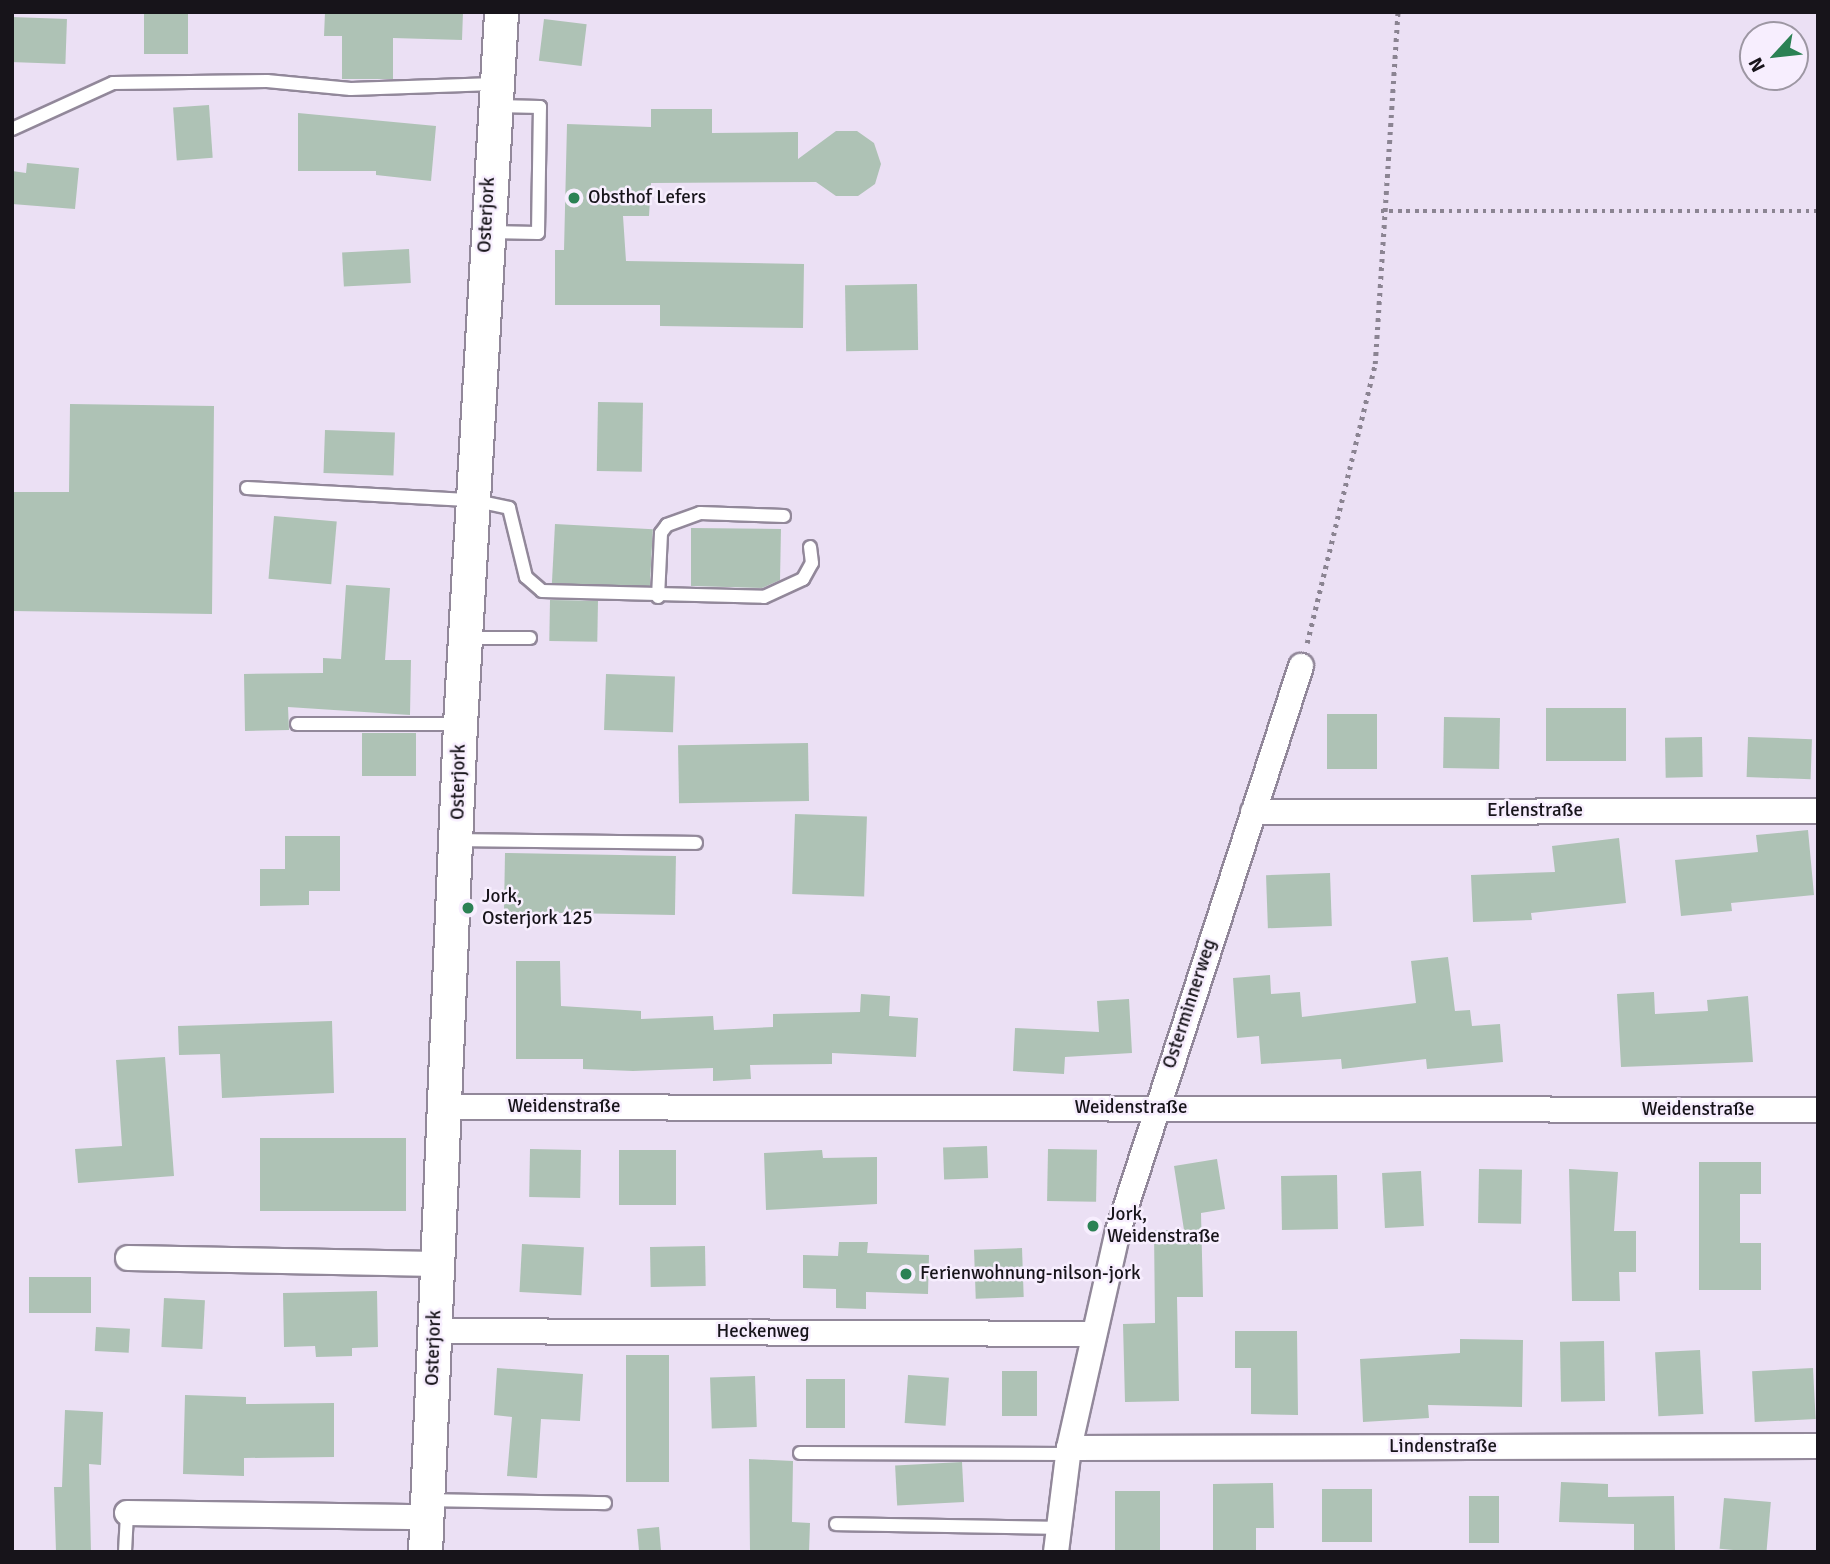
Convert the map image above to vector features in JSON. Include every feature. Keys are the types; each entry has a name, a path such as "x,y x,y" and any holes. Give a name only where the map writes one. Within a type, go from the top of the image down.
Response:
{"main road":[{"name":"Osterjork","path":"425,1552 458,840 460,724 486,232 501,12"}],"street":[{"name":"Osterminnerweg","path":"1057,1540 1069,1451 1092,1334 1155,1108 1301,666"},
{"name":"Erlenstraße","path":"1253,812 1818,811"},
{"name":"Weidenstraße","path":"445,1107 1818,1110"},
{"path":"128,1258 438,1264"},
{"name":"Heckenweg","path":"435,1331 1092,1334"},
{"name":"Lindenstraße","path":"1069,1451 1818,1446"},
{"path":"127,1513 428,1508"}],"lane":[{"path":"12,129 113,83 267,81 351,89 494,95 540,107 538,233 486,232"},
{"path":"247,488 472,500 509,508 526,577 542,592 658,597 779,593 807,573 810,547"},
{"path":"658,597 661,533 667,525 700,513 784,516"},
{"path":"465,638 530,638"},
{"path":"298,723 460,724"},
{"path":"458,840 696,843"},
{"path":"800,1453 1069,1451"},
{"path":"428,1508 605,1503"},
{"path":"125,1552 127,1513"},
{"path":"836,1524 1057,1540"}],"path":[{"path":"1301,666 1375,363 1381,211 1398,12"},
{"path":"1381,211 1818,211"}],"building":[{"path":"144,12 188,12 188,54 144,54"},
{"path":"325,12 463,12 462,40 393,38 393,79 342,79 342,36 324,36"},
{"path":"12,17 67,19 65,64 12,62"},
{"path":"544,19 587,24 582,66 539,61"},
{"path":"209,105 213,158 177,160 173,108"},
{"path":"651,109 712,109 712,133 798,132 798,159 836,131 857,131 874,143 881,164 875,184 858,196 836,196 816,182 651,183 649,216 623,216 626,261 804,264 803,328 660,326 660,305 555,305 555,250 564,250 567,124 651,127"},
{"path":"298,113 436,126 431,181 376,175 376,171 298,171"},
{"path":"27,163 79,168 75,209 12,204 12,171 26,173"},
{"path":"409,249 411,283 344,286 342,253"},
{"path":"917,284 918,350 846,351 845,285"},
{"path":"598,402 643,403 642,472 597,471"},
{"path":"70,404 214,406 212,614 12,611 12,492 69,492"},
{"path":"325,430 395,432 393,475 323,473"},
{"path":"274,516 337,521 331,584 269,579"},
{"path":"555,524 653,529 650,588 552,583"},
{"path":"691,528 781,529 780,580 762,588 691,586"},
{"path":"346,585 390,588 385,660 411,660 410,715 288,707 289,730 245,731 244,674 323,673 323,658 341,659"},
{"path":"550,600 598,601 597,642 549,641"},
{"path":"606,674 675,676 673,732 604,730"},
{"path":"1546,708 1626,708 1626,761 1546,761"},
{"path":"1327,714 1377,714 1377,769 1327,769"},
{"path":"1444,717 1500,718 1499,769 1443,768"},
{"path":"362,733 416,733 416,776 362,776"},
{"path":"1702,737 1703,777 1666,778 1665,738"},
{"path":"1748,737 1812,739 1811,779 1747,777"},
{"path":"808,743 809,801 679,803 678,745"},
{"path":"795,814 867,817 864,896 792,894"},
{"path":"1808,830 1814,895 1731,903 1732,911 1681,916 1675,860 1758,852 1756,835"},
{"path":"285,836 340,836 340,891 309,891 309,905 260,906 260,869 285,869"},
{"path":"1619,838 1626,903 1531,913 1532,920 1473,922 1471,875 1555,872 1552,846"},
{"path":"505,853 676,856 675,915 504,912"},
{"path":"1330,873 1332,926 1268,928 1266,875"},
{"path":"1448,957 1455,1011 1470,1010 1472,1026 1500,1024 1503,1062 1427,1069 1426,1059 1342,1069 1341,1059 1261,1064 1259,1036 1237,1038 1233,978 1270,975 1271,994 1300,992 1302,1017 1416,1003 1411,961"},
{"path":"516,961 560,961 561,1006 641,1011 641,1019 713,1016 714,1030 773,1027 773,1014 860,1012 861,994 890,996 889,1016 918,1018 916,1057 832,1053 832,1064 750,1065 751,1079 713,1081 713,1068 633,1071 583,1069 583,1059 516,1059"},
{"path":"1654,992 1655,1014 1708,1011 1707,1000 1748,996 1753,1062 1621,1067 1617,994"},
{"path":"1129,999 1132,1053 1065,1057 1064,1074 1013,1071 1015,1028 1099,1032 1097,1001"},
{"path":"332,1021 334,1093 222,1098 220,1054 179,1055 178,1026"},
{"path":"165,1057 174,1176 78,1183 75,1149 122,1146 116,1060"},
{"path":"260,1138 406,1138 406,1211 260,1211"},
{"path":"987,1146 988,1178 944,1180 943,1148"},
{"path":"530,1149 581,1150 580,1198 529,1197"},
{"path":"1048,1149 1097,1150 1096,1202 1047,1201"},
{"path":"619,1150 676,1150 676,1205 619,1205"},
{"path":"822,1150 823,1158 877,1157 877,1204 766,1210 764,1153"},
{"path":"1217,1159 1225,1209 1201,1213 1203,1297 1177,1297 1179,1401 1125,1402 1123,1324 1155,1323 1154,1230 1184,1230 1174,1166"},
{"path":"1699,1162 1761,1162 1761,1194 1740,1194 1740,1243 1761,1243 1761,1290 1699,1290"},
{"path":"1479,1169 1522,1170 1521,1224 1478,1223"},
{"path":"1569,1169 1618,1172 1614,1231 1636,1231 1636,1272 1619,1272 1620,1301 1572,1301"},
{"path":"1421,1171 1424,1226 1385,1228 1382,1173"},
{"path":"1337,1175 1338,1229 1282,1230 1281,1176"},
{"path":"839,1242 868,1242 867,1253 929,1255 928,1294 866,1292 866,1309 836,1308 836,1289 803,1288 803,1255 838,1256"},
{"path":"522,1244 584,1247 581,1295 519,1292"},
{"path":"705,1246 706,1286 651,1287 650,1247"},
{"path":"1022,1248 1024,1297 976,1299 974,1250"},
{"path":"29,1277 91,1277 91,1313 29,1313"},
{"path":"377,1291 378,1347 352,1348 352,1356 316,1357 315,1346 284,1347 283,1293"},
{"path":"164,1298 205,1300 202,1349 161,1347"},
{"path":"96,1327 130,1329 129,1353 95,1351"},
{"path":"1235,1331 1297,1331 1298,1415 1251,1414 1251,1368 1235,1368"},
{"path":"1460,1339 1523,1340 1522,1407 1428,1405 1429,1418 1363,1422 1360,1359 1460,1353"},
{"path":"1604,1341 1605,1401 1561,1402 1560,1342"},
{"path":"1700,1350 1703,1414 1658,1416 1655,1352"},
{"path":"626,1355 669,1355 669,1482 626,1482"},
{"path":"497,1368 583,1374 580,1421 541,1419 537,1478 507,1476 512,1417 494,1415"},
{"path":"1813,1368 1816,1419 1755,1422 1752,1371"},
{"path":"1002,1371 1037,1371 1037,1416 1002,1416"},
{"path":"908,1375 949,1378 946,1426 905,1423"},
{"path":"755,1376 757,1427 712,1429 710,1378"},
{"path":"806,1379 845,1379 845,1428 806,1428"},
{"path":"185,1395 246,1397 246,1404 334,1403 334,1457 244,1458 244,1476 183,1474"},
{"path":"65,1410 103,1412 101,1465 89,1464 91,1552 56,1552 54,1487 62,1487"},
{"path":"749,1459 793,1461 792,1522 810,1523 809,1552 750,1552"},
{"path":"962,1462 964,1502 897,1505 895,1466"},
{"path":"1561,1482 1608,1484 1608,1497 1674,1496 1675,1550 1634,1551 1634,1524 1559,1522"},
{"path":"1273,1483 1274,1528 1256,1528 1256,1551 1213,1551 1213,1484"},
{"path":"1322,1489 1372,1489 1372,1542 1322,1542"},
{"path":"1115,1491 1160,1491 1160,1550 1115,1550"},
{"path":"1469,1496 1499,1496 1499,1543 1469,1543"},
{"path":"1724,1498 1771,1502 1766,1552 1720,1549"},
{"path":"659,1527 661,1552 639,1552 637,1529"}],"place":[{"name":"Obsthof Lefers","path":"574,198"},
{"name":"Jork, Osterjork 125","path":"468,908"},
{"name":"Jork, Weidenstraße","path":"1093,1226"},
{"name":"Ferienwohnung-nilson-jork","path":"906,1274"}]}
